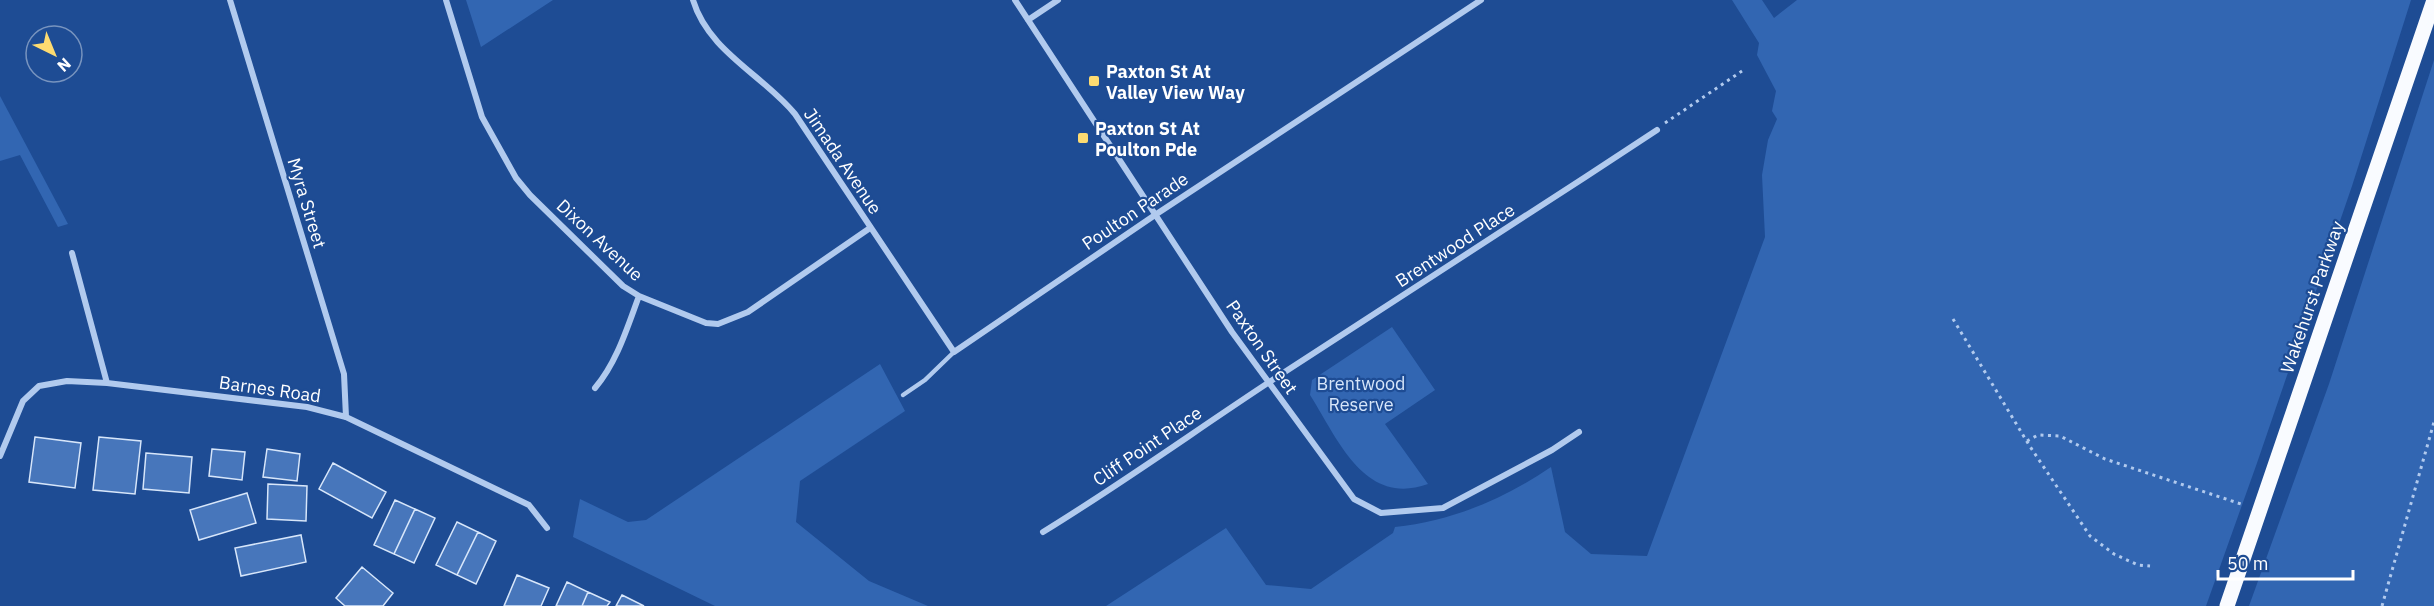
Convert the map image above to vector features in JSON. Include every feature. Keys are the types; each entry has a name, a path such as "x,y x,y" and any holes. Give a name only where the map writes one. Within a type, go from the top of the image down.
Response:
{"main road":[{"name":"Wakehurst Parkway","path":"2227,606 2434,0"}],"street":[{"name":"Myra Street","path":"230,0 344,374 346,417"},
{"name":"Dixon Avenue","path":"446,0 482,117 516,178 594,258 624,286 639,296 705,323 718,324 748,312 870,228"},
{"name":"Jimada Avenue","path":"693,0 702,24 713,38 771,88 795,114 954,352"},
{"name":"Paxton Street","path":"1015,0 1268,384 1354,499 1381,513 1443,508 1552,450 1579,432"},
{"path":"1028,20 1058,0"},
{"name":"Poulton Parade","path":"954,352 1155,215 1481,0"},
{"name":"Brentwood Place","path":"1268,384 1657,130"},
{"path":"72,253 107,382"},
{"path":"595,388 615,358 639,296"},
{"name":"Barnes Road","path":"0,456 23,400 39,386 67,381 107,382 307,407 346,417 529,505 547,528"},
{"name":"Cliff Point Place","path":"1043,531 1087,505 1268,384"}],"lane":[{"name":"Poulton Parade","path":"903,395 925,380 954,352"}],"path":[{"path":"1657,130 1674,116 1742,71"},
{"path":"1953,320 2027,441 2090,536 2114,554 2138,565 2150,566"},
{"path":"2382,606 2434,422"},
{"path":"2027,441 2038,435 2060,436 2105,459 2260,510"}],"green space":[{"path":"466,0 553,0 481,47"},
{"path":"1732,0 1762,0 1774,18 1797,0 2411,0 2352,186 2206,606 1106,606 1226,528 1266,585 1311,589 1393,533 1395,527 1437,520 1477,507 1515,489 1551,467 1565,532 1591,554 1647,556 1765,237 1762,175 1768,140 1777,119 1772,111 1776,91 1757,55 1759,43"},
{"path":"2434,60 2434,606 2249,606 2329,384"},
{"path":"0,96 68,224 58,227 20,155 0,161"},
{"name":"Brentwood Reserve","path":"1392,327 1435,390 1385,424 1428,484 1406,489 1386,486 1370,478 1356,465 1331,431 1310,395 1312,380"},
{"path":"880,364 905,411 800,481 796,522 869,581 928,606 715,606 573,537 580,499 628,522 646,520"}],"building":[{"path":"35,437 81,443 75,488 29,482"},
{"path":"99,437 141,441 135,494 93,490"},
{"path":"212,449 245,452 242,480 209,476"},
{"path":"267,449 300,454 297,481 263,477"},
{"path":"146,453 192,457 189,493 143,489"},
{"path":"333,463 386,492 372,518 319,489"},
{"path":"268,484 307,486 306,521 267,519"},
{"path":"247,493 256,523 199,540 190,510"},
{"path":"395,500 415,509 394,554 374,545"},
{"path":"415,509 435,518 414,563 394,554"},
{"path":"457,522 478,532 457,575 436,565"},
{"path":"478,532 496,541 476,584 457,575"},
{"path":"301,535 306,562 241,576 235,548"},
{"path":"362,567 393,593 383,606 345,606 336,598"},
{"path":"517,575 549,588 541,606 504,606"},
{"path":"567,582 588,592 582,606 556,606"},
{"path":"588,592 610,602 607,606 582,606"},
{"path":"622,595 644,606 616,606"}],"place":[{"name":"Paxton St At Valley View Way","path":"1094,81"},
{"name":"Paxton St At Poulton Pde","path":"1083,138"}]}
